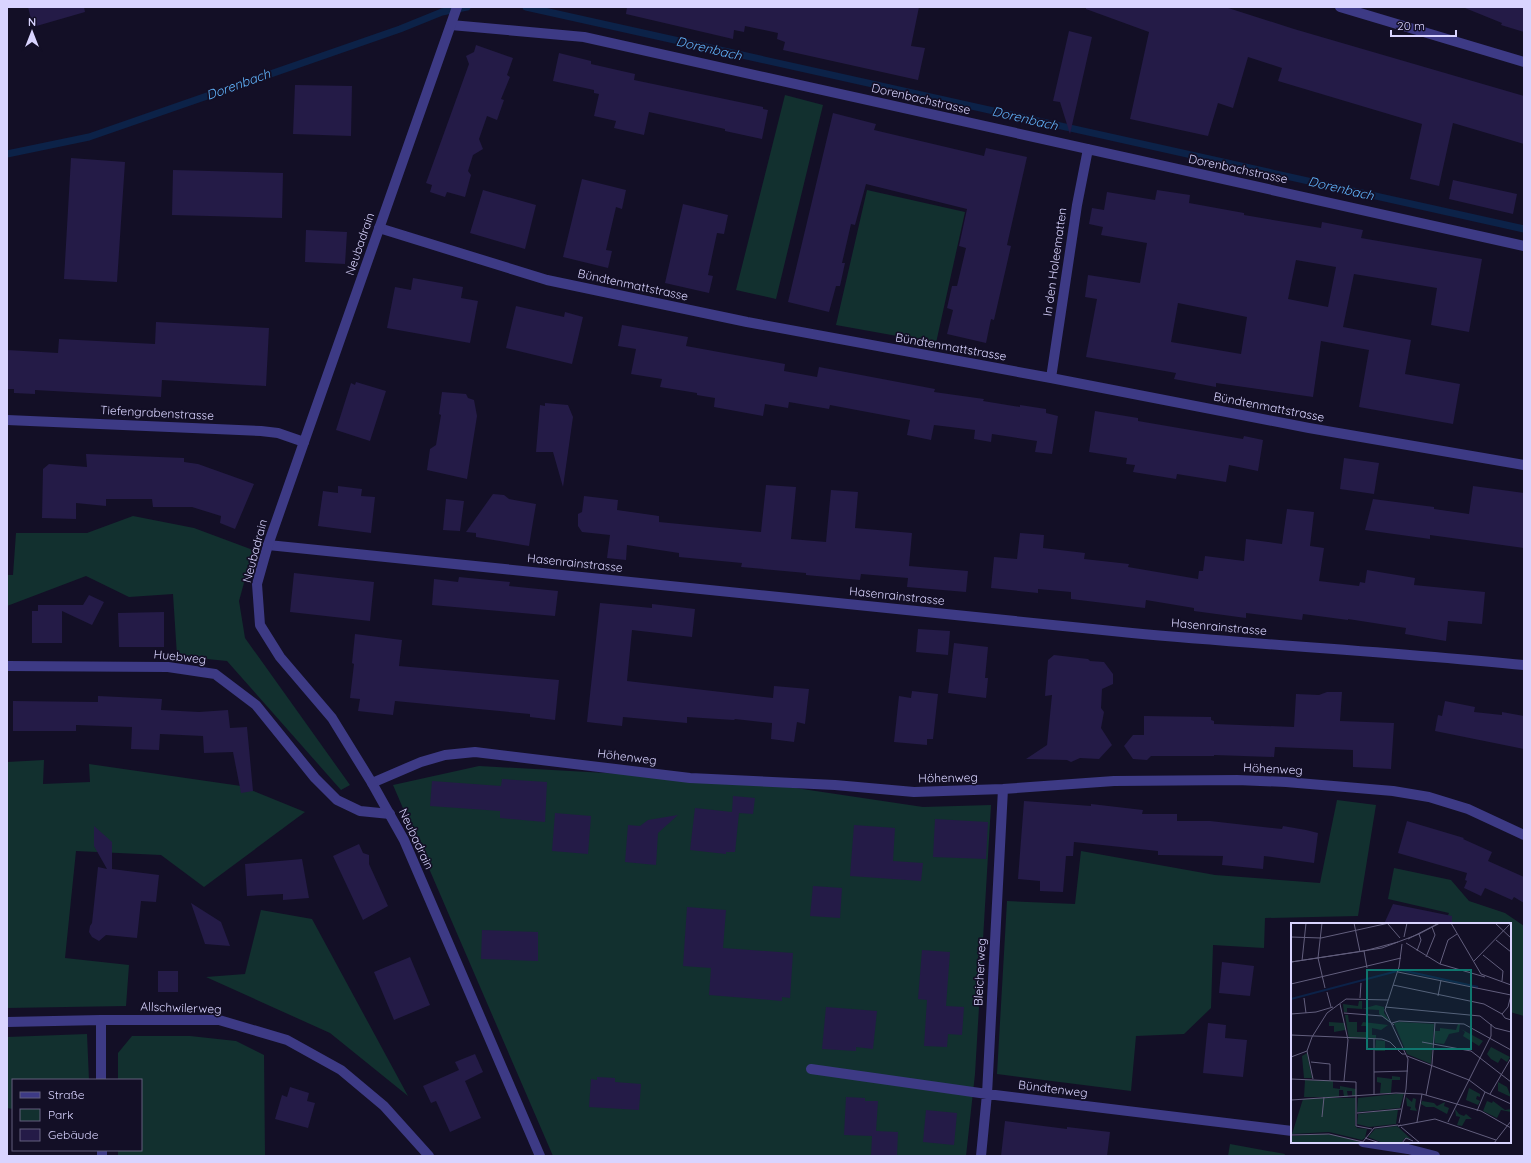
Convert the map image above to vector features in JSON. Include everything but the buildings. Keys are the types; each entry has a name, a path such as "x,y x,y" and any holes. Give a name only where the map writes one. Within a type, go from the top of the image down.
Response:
{"street":[{"name":"Neubadrain","path":"457,7 268,545 257,584 260,624 280,657 332,718 372,783 404,840 540,1156"},
{"path":"1340,7 1524,62"},
{"name":"Dorenbachstrasse","path":"451,25 584,37 1524,246"},
{"name":"In den Holeematten","path":"1051,378 1077,205 1088,149"},
{"name":"Bündtenmattstrasse","path":"379,228 547,280 747,322 1051,378 1309,428 1524,465"},
{"name":"Tiefengrabenstrasse","path":"7,420 261,431 278,433 304,442"},
{"name":"Hasenrainstrasse","path":"268,545 1133,633 1437,656 1524,665"},
{"name":"Huebweg","path":"7,666 168,667 215,674 256,705 314,778 337,800 360,811 390,814"},
{"name":"Höhenweg","path":"372,783 421,762 445,755 475,752 690,778 835,785 914,792 1003,789 1114,781 1237,780 1286,782 1393,791 1429,797 1468,809 1524,835"},
{"name":"Bleicherweg","path":"981,1156 986,1094 1003,789"},
{"path":"101,1020 101,1079"},
{"name":"Allschwilerweg","path":"7,1022 219,1020 287,1040 341,1070 384,1106 429,1156"},
{"name":"Bündtenweg","path":"811,1069 986,1094 1291,1131"},
{"path":"1370,1143 1408,1149 1435,1156"}],"green space":[{"path":"785,95 823,105 776,299 736,290"},
{"path":"867,190 965,212 936,343 836,325"},
{"path":"133,516 194,528 253,550 239,601 245,638 350,785 341,790 227,661 177,656 173,594 129,597 86,576 7,606 7,575 13,575 16,533 87,533"},
{"path":"44,760 43,784 90,782 89,764 241,786 305,812 204,887 161,855 76,851 65,958 129,965 126,1006 7,1008 7,762"},
{"path":"479,766 748,781 923,807 991,805 975,1074 966,1156 553,1156 393,785"},
{"path":"1337,800 1376,805 1358,916 1265,918 1264,948 1213,945 1211,1008 1184,1034 1136,1036 1131,1091 997,1074 1007,901 1075,904 1081,851 1215,875 1320,883"},
{"path":"1394,868 1451,880 1469,901 1505,913 1524,926 1524,1016 1511,1012 1511,923 1444,923 1449,913 1388,899"},
{"path":"261,910 312,919 408,1096 330,1033 206,977 245,974"},
{"path":"87,1034 89,1079 12,1079 12,1109 7,1108 7,1037"},
{"path":"132,1036 190,1036 236,1041 264,1055 265,1156 118,1156 118,1151 142,1151 142,1079 118,1079 118,1053"},
{"path":"1230,1144 1285,1154 1284,1156 1228,1156"}],"waterway":[{"name":"Dorenbach","path":"7,154 89,137 400,29 442,12 467,7"},
{"name":"Dorenbach","path":"526,7 1524,229"}]}
